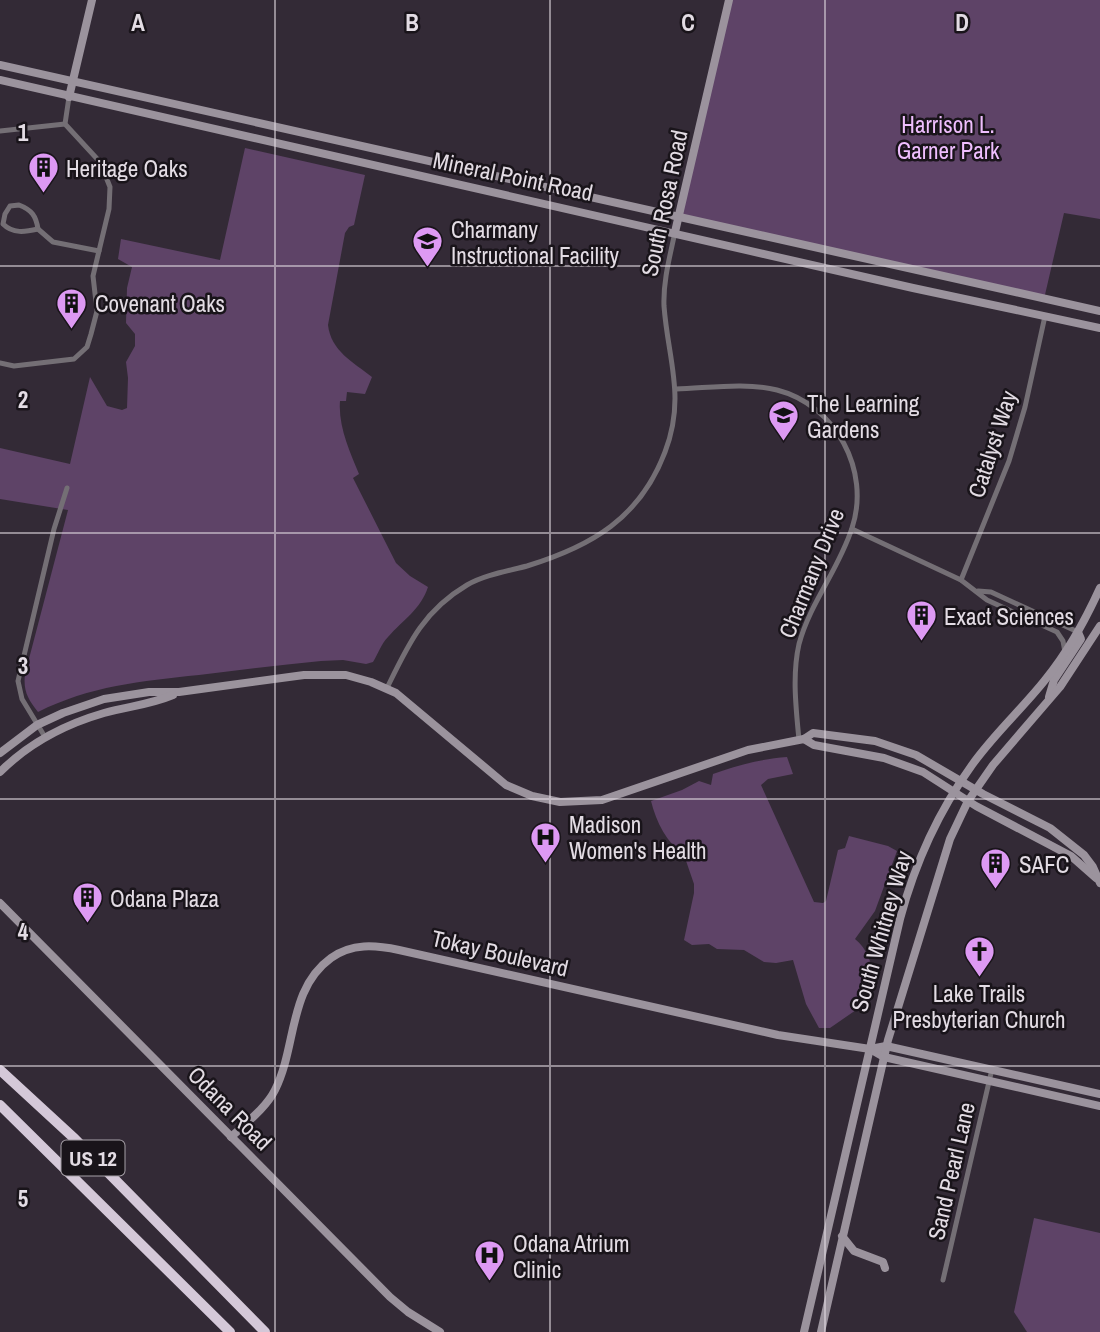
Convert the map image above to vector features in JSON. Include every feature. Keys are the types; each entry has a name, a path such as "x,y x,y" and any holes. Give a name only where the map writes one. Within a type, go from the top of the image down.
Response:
{"highway":[{"name":"US 12","path":"0,1070 75,1139 265,1332"},
{"name":"US 12","path":"0,1105 59,1160 230,1332"}],"main road":[{"path":"69,97 92,0"},
{"name":"South Rosa Road","path":"675,232 729,0"},
{"name":"Mineral Point Road","path":"0,65 1100,311"},
{"name":"Mineral Point Road","path":"0,80 1100,328"},
{"name":"South Whitney Way","path":"804,1332 908,890 928,838 961,781 984,749 1044,681 1065,652 1100,589"},
{"name":"South Whitney Way","path":"821,1332 886,1046 944,856 976,789 1073,670 1100,626"},
{"path":"1047,703 1054,680 1081,639 1077,632"},
{"path":"0,753 37,725 104,699 319,674 359,678 387,688 414,706 470,757 506,785 532,796 560,802 602,800 748,750 802,739 813,733 875,741 916,755 1050,828 1066,839 1093,867 1098,881"},
{"path":"0,772 45,737 92,717 150,704 179,692"},
{"path":"802,739 814,745 884,758 923,772 968,801 1071,856 1098,881"},
{"name":"Odana Road","path":"0,903 390,1297 440,1332"},
{"name":"Tokay Boulevard","path":"231,1137 256,1114 275,1091 304,988 318,968 338,954 357,947 379,946 399,950 778,1035 870,1049 886,1046 1100,1094"},
{"name":"Tokay Boulevard","path":"870,1049 884,1058 1100,1105"},
{"path":"828,1227 838,1257"},
{"path":"842,1236 854,1251 883,1262 886,1269"},
{"path":"823,1252 834,1273"}],"street":[{"path":"65,124 69,97"},
{"path":"0,131 65,124"},
{"path":"0,363 14,366 74,359 87,347 97,312 93,276 109,209 110,187 100,162 65,124"},
{"path":"38,229 22,232 8,229 3,223 5,214 10,206 27,208 36,217 38,229 53,242 99,251"},
{"name":"South Rosa Road","path":"387,688 418,627 451,596 469,584 580,547 607,530 632,508 650,484 666,450 673,423 676,389 664,295 675,232"},
{"name":"Catalyst Way","path":"961,580 1009,461 1025,407 1045,316"},
{"name":"Charmany Drive","path":"676,389 766,388 797,398 815,408 838,433 853,466 858,492 852,529 809,618 800,644 795,679 802,739"},
{"path":"45,737 22,699 18,681 66,488"},
{"path":"852,529 961,580 987,600 1057,632 1063,641 1065,652"},
{"path":"978,591 991,592 1077,632"},
{"name":"Sand Pearl Lane","path":"943,1280 992,1069"}],"green space":[{"name":"Harrison L. Garner Park","path":"729,0 1100,0 1100,219 1064,213 1044,299 678,217"},
{"path":"245,148 365,175 354,225 345,233 328,325 338,349 372,377 365,394 347,392 346,401 340,401 341,420 345,439 359,474 353,478 396,563 428,587 416,608 386,640 373,662 366,664 343,660 321,661 136,682 96,690 38,712 27,694 25,674 68,510 0,499 0,448 70,464 90,377 107,406 122,410 127,408 126,362 135,346 135,334 126,323 127,288 132,267 118,259 121,239 220,260"},
{"path":"787,757 793,774 768,779 761,785 814,902 826,901 838,850 845,848 849,836 897,851 875,911 855,939 866,951 872,967 873,985 869,1001 830,1028 819,1028 806,1004 793,960 764,962 744,950 717,949 709,944 692,945 684,940 694,884 684,855 663,831 651,801 699,781 711,785 713,774 722,771"},
{"path":"1034,1218 1100,1233 1100,1332 1027,1332 1014,1312"}],"place":[{"name":"Heritage Oaks","path":"43,195"},
{"name":"Charmany Instructional Facility","path":"428,269"},
{"name":"Covenant Oaks","path":"72,330"},
{"name":"The Learning Gardens","path":"784,443"},
{"name":"Exact Sciences","path":"921,643"},
{"name":"Madison Women's Health","path":"546,864"},
{"name":"SAFC","path":"996,891"},
{"name":"Odana Plaza","path":"87,925"},
{"name":"Lake Trails Presbyterian Church","path":"979,979"},
{"name":"Odana Atrium Clinic","path":"490,1283"}]}
